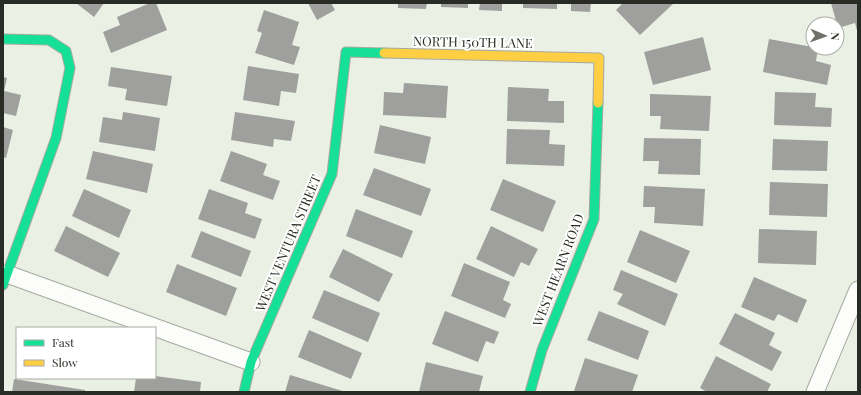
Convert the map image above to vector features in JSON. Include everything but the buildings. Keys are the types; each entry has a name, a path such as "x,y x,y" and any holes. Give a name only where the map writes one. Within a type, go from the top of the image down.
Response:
{"street":[{"path":"3,39 49,40 66,52 70,68 56,138 5,280 146,327"},
{"name":"NORTH 150TH LANE","path":"346,52 599,58"},
{"name":"WEST VENTURA STREET","path":"244,392 251,362 332,174 346,52"},
{"name":"WEST HEARN ROAD","path":"530,392 542,350 594,219 599,58"},
{"path":"815,392 858,290"},
{"path":"156,330 251,362"}],"traffic: fast":[{"path":"3,39 49,40 66,51 70,68 56,138 3,285"},
{"path":"244,392 251,362 332,174 346,52 384,53"},
{"path":"530,392 542,350 594,219 598,103"}],"traffic: slow":[{"path":"384,53 599,58 598,103"}]}
